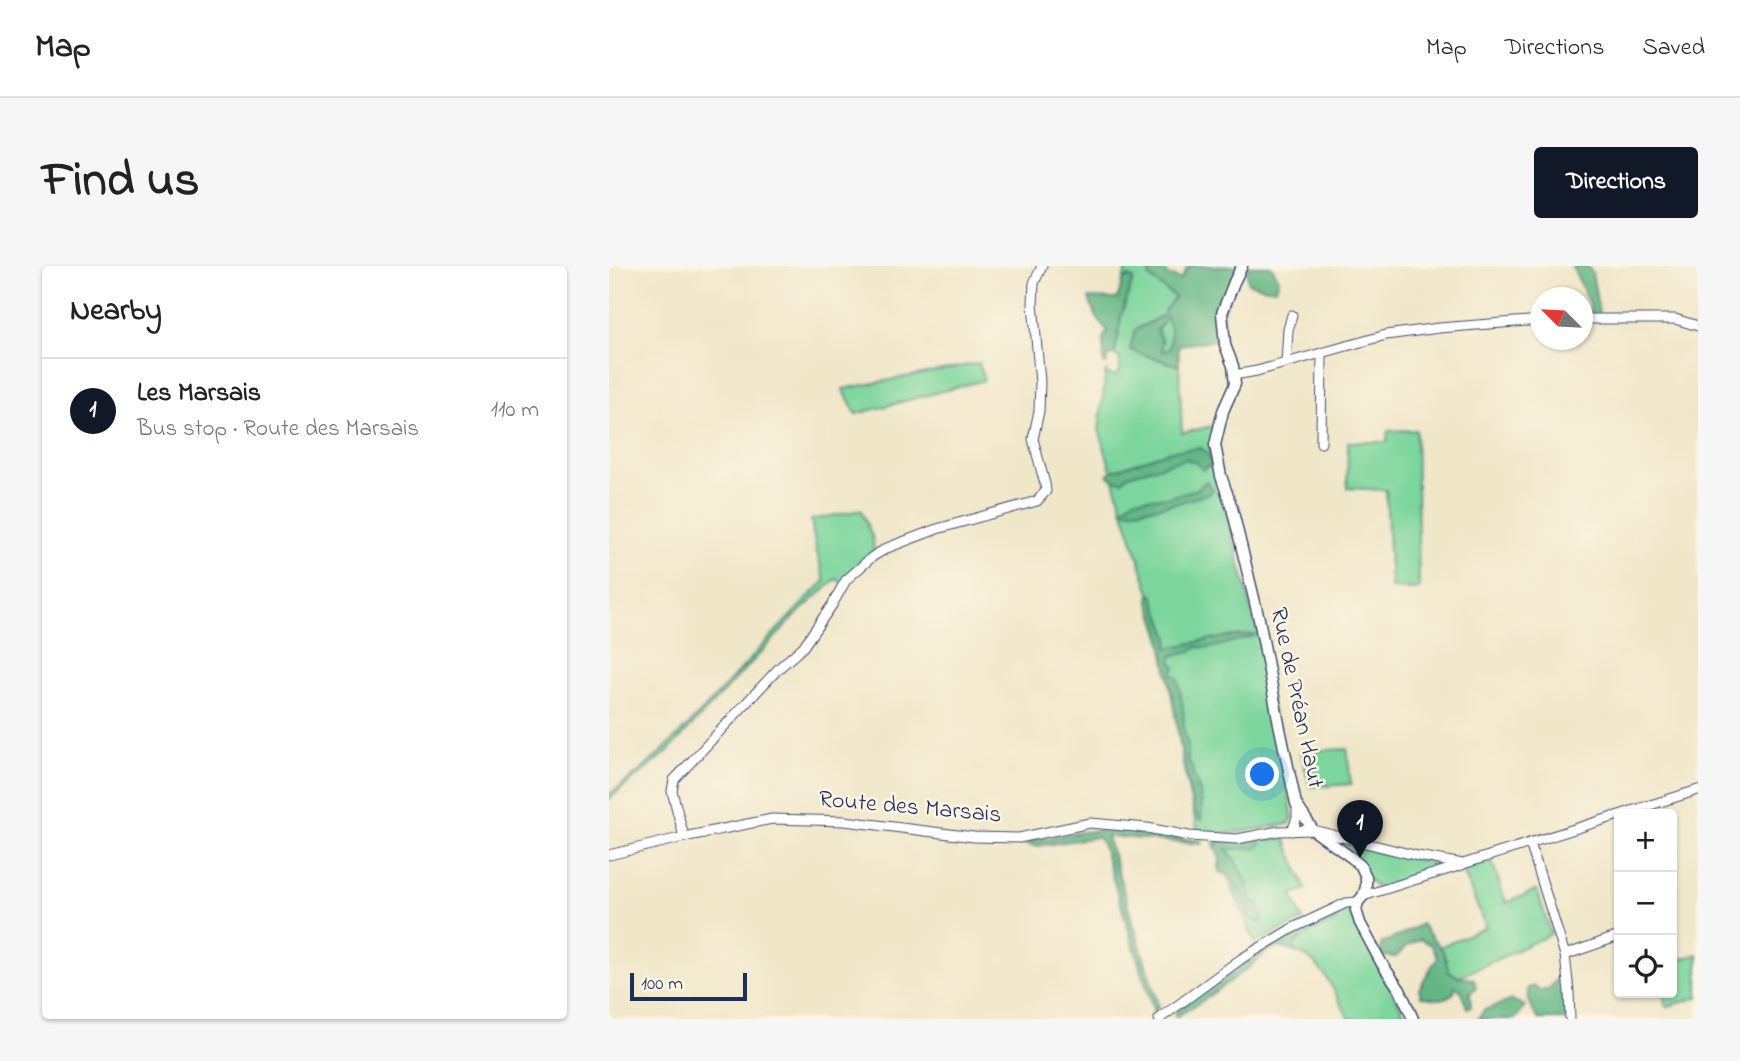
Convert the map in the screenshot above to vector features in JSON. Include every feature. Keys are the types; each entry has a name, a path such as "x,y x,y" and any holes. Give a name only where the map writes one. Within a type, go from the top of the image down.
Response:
{"street":[{"path":"684,837 672,791 674,780 803,646 846,580 872,557 887,548 937,529 1037,501 1046,491 1033,439 1039,411 1040,382 1033,304 1034,284 1042,266"},
{"path":"1242,266 1222,313 1225,345 1234,375 1386,335 1530,321"},
{"path":"1286,363 1288,330 1292,315"},
{"path":"1593,319 1675,320 1698,326"},
{"path":"1321,443 1322,353"},
{"name":"Rue de Préan Haut","path":"1234,375 1235,384 1223,411 1216,445 1221,476 1232,508 1259,619 1296,804 1313,830"},
{"path":"1639,809 1698,790"},
{"path":"1292,831 1297,818 1296,804"},
{"path":"1160,1019 1173,1016 1241,959 1293,928 1346,904 1614,817"},
{"name":"Route des Marsais","path":"609,855 772,819 845,821 974,837 1019,838 1090,823 1147,828 1189,836 1237,839 1279,831 1313,830"},
{"path":"1313,830 1418,856 1463,864"},
{"path":"1313,830 1361,866 1366,877 1366,887 1356,910 1360,923 1382,964 1400,990 1413,1019"},
{"path":"1530,843 1565,955 1570,1019"},
{"path":"1565,955 1614,938"}],"green space":[{"path":"1127,266 1150,266 1149,277 1175,297 1164,311 1171,331 1170,349 1162,352 1162,342 1157,330 1161,316 1135,330 1130,350 1179,366 1182,433 1217,425 1210,450 1258,634 1293,818 1289,824 1232,833 1198,833 1184,769 1161,627 1099,429 1106,370 1107,374 1116,376 1120,371 1120,359 1114,354 1121,316 1133,279 1128,277 1123,281"},
{"path":"1151,266 1165,266 1167,275 1181,279 1188,266 1242,266 1222,313 1224,339 1178,345 1179,366 1130,350 1135,330 1162,316 1164,321 1157,330 1162,351 1170,349 1171,331 1164,311 1175,297 1149,277"},
{"path":"1247,266 1271,266 1279,279 1276,289 1248,283"},
{"path":"1572,266 1587,266 1592,272 1599,313 1593,313 1593,287 1582,287"},
{"path":"1128,277 1133,279 1121,316 1114,354 1108,357 1106,364 1103,338 1108,331 1096,316 1089,298 1117,299 1123,281"},
{"path":"979,363 984,380 856,414 843,389"},
{"path":"1416,430 1419,589 1391,588 1386,490 1347,488 1348,442 1387,442 1388,431"},
{"path":"1201,448 1208,454 1212,467 1207,466 1203,470 1197,463 1186,459 1128,475 1122,481 1114,480 1108,475 1111,471 1170,451"},
{"path":"1207,481 1209,487 1213,488 1212,492 1201,496 1157,507 1122,509 1134,499 1170,497 1197,489"},
{"path":"861,510 873,539 874,551 842,583 836,579 801,610 667,752 609,799 609,794 646,766 680,733 825,581 811,520"},
{"path":"1150,594 1153,595 1169,638 1168,648 1225,637 1255,636 1209,648 1197,647 1192,651 1173,655 1171,661 1175,667 1172,674 1178,678 1188,761 1201,797 1201,820 1197,818 1190,796 1161,637 1149,600"},
{"path":"1347,749 1351,784 1310,787 1301,751"},
{"path":"1119,830 1203,843 1107,836 1159,1008 1154,1012 1098,837 1036,846 1018,842 1090,831"},
{"path":"1328,836 1386,854 1449,866 1378,889"},
{"path":"1266,837 1268,840 1285,838 1306,889 1292,895 1303,920 1255,943 1213,841"},
{"path":"1257,838 1261,842 1258,848 1226,849 1243,873 1251,900 1258,903 1263,915 1261,923 1249,918 1230,874 1221,873 1220,859 1215,847 1220,841"},
{"path":"1492,861 1506,903 1537,890 1551,934 1459,977 1449,972 1443,951 1439,947 1486,927 1462,869"},
{"path":"1340,909 1348,910 1407,1019 1349,1019 1321,970 1305,956 1295,952 1294,944 1313,931 1334,923 1323,917"},
{"path":"1334,914 1337,918 1335,922 1313,931 1294,944 1295,952 1280,947 1268,950 1252,965 1176,1017 1175,1012 1262,949 1302,926"},
{"path":"1421,924 1443,951 1449,972 1459,977 1474,979 1476,988 1470,993 1471,1007 1467,1008 1461,990 1455,987 1454,993 1446,998 1421,996 1419,989 1438,958 1431,945 1420,939 1407,946 1396,957 1383,956 1380,949 1382,943"},
{"path":"1698,954 1698,997 1667,1007 1664,998 1677,998 1677,960"},
{"path":"1559,976 1566,979 1569,1019 1538,1019 1530,1004 1528,988 1535,986 1539,990 1548,990"},
{"path":"1512,1000 1525,1006 1515,1019 1478,1019 1484,1010"}],"place":[{"name":"Les Marsais","path":"1360,858"}]}
